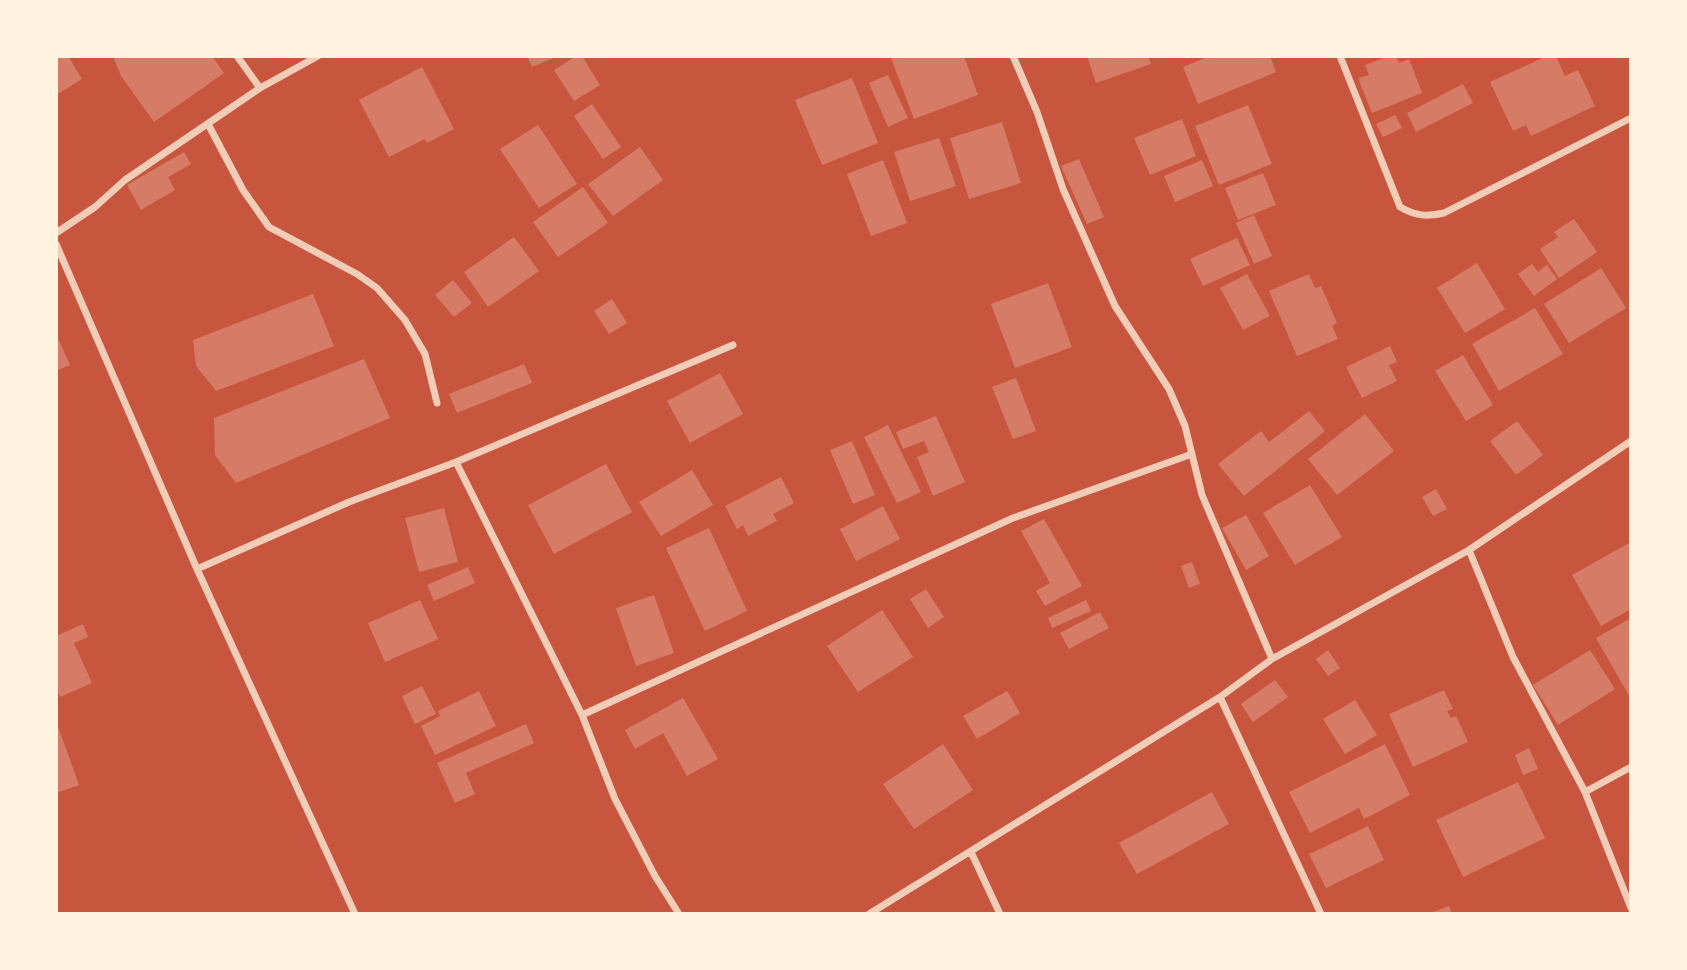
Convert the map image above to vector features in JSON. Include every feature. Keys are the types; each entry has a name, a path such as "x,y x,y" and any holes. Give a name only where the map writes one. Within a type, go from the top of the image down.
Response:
{"street":[{"path":"237,56 260,88"},
{"path":"56,233 94,207 125,180 260,88 318,56"},
{"path":"1013,56 1037,112 1063,189 1115,306 1169,389 1185,426 1202,495 1272,659"},
{"path":"1340,56 1400,207 1416,216 1444,214 1631,118"},
{"path":"208,124 243,190 269,227 357,274 377,288 405,320 425,354 438,403"},
{"path":"56,244 197,569 355,914"},
{"path":"197,569 349,502 456,462 733,345"},
{"path":"869,914 1220,697 1272,659 1469,550 1631,441"},
{"path":"582,715 1013,518 1192,454"},
{"path":"456,462 582,715 615,799 655,876 679,914"},
{"path":"1469,550 1513,657 1585,792 1631,908"},
{"path":"1220,697 1321,914"},
{"path":"1585,792 1631,767"},
{"path":"971,852 999,914"}],"building":[{"path":"56,56 68,56 82,79 56,95"},
{"path":"113,56 212,56 224,73 154,122 121,76"},
{"path":"527,56 558,56 532,67"},
{"path":"576,56 582,56 600,85 574,101 554,70"},
{"path":"964,56 978,95 914,119 891,58"},
{"path":"1087,56 1148,56 1151,64 1096,83"},
{"path":"1210,56 1270,56 1276,72 1198,104 1183,67"},
{"path":"1396,56 1399,63 1409,59 1422,93 1372,113 1358,78 1369,75 1365,65"},
{"path":"1547,56 1556,56 1565,76 1578,70 1595,106 1531,136 1526,125 1513,131 1490,82"},
{"path":"422,67 454,129 427,143 425,139 389,157 359,100"},
{"path":"888,75 908,118 888,127 869,83"},
{"path":"852,78 878,143 822,165 795,100"},
{"path":"1463,84 1473,103 1416,132 1407,113"},
{"path":"592,104 621,147 603,159 574,116"},
{"path":"1248,105 1272,164 1219,185 1195,126"},
{"path":"1395,115 1402,128 1383,137 1376,124"},
{"path":"1182,119 1196,156 1150,175 1134,138"},
{"path":"1002,122 1021,183 969,199 950,138"},
{"path":"538,125 577,184 539,208 500,149"},
{"path":"939,138 956,186 910,201 894,152"},
{"path":"640,147 663,180 613,216 588,184"},
{"path":"184,152 191,164 168,177 175,190 141,210 127,185"},
{"path":"1079,159 1104,217 1087,224 1061,166"},
{"path":"883,160 907,223 871,236 847,174"},
{"path":"1202,160 1213,186 1175,202 1164,176"},
{"path":"1263,173 1276,205 1238,220 1225,188"},
{"path":"583,187 608,223 558,257 533,222"},
{"path":"1254,215 1272,256 1254,264 1236,223"},
{"path":"1574,219 1597,252 1559,278 1540,249 1558,237 1554,232"},
{"path":"514,237 539,271 488,307 464,272"},
{"path":"1237,238 1250,265 1203,286 1190,259"},
{"path":"1477,263 1505,309 1465,333 1437,288"},
{"path":"1532,264 1538,272 1547,265 1557,279 1534,296 1518,274"},
{"path":"1601,268 1626,308 1569,343 1544,304"},
{"path":"1247,274 1270,316 1243,330 1220,288"},
{"path":"1309,274 1315,288 1321,286 1337,323 1332,326 1338,339 1297,356 1269,291"},
{"path":"453,280 472,303 454,317 435,295"},
{"path":"1048,283 1072,347 1015,368 991,304"},
{"path":"313,294 334,346 216,391 196,366 193,340"},
{"path":"612,299 627,323 609,334 594,311"},
{"path":"1535,308 1563,354 1499,391 1472,344"},
{"path":"56,334 70,365 56,371"},
{"path":"1390,346 1397,362 1389,365 1397,381 1362,398 1346,367"},
{"path":"1463,355 1493,405 1466,421 1435,371"},
{"path":"364,359 390,418 236,483 215,455 214,418"},
{"path":"524,364 532,383 457,413 449,394"},
{"path":"720,373 743,414 690,443 667,401"},
{"path":"1016,378 1036,431 1013,439 992,387"},
{"path":"1309,411 1325,431 1244,496 1218,464 1261,431 1269,442"},
{"path":"1365,414 1394,451 1337,495 1308,459"},
{"path":"936,416 965,482 933,496 917,457 929,452 924,441 903,449 896,432"},
{"path":"1517,421 1543,455 1516,475 1490,441"},
{"path":"888,425 921,492 897,503 864,437"},
{"path":"852,441 875,495 853,504 830,450"},
{"path":"606,464 632,512 554,554 528,505"},
{"path":"692,470 713,505 661,536 639,502"},
{"path":"781,477 794,503 773,514 777,521 748,536 743,525 737,529 725,506"},
{"path":"1310,485 1342,537 1295,565 1263,513"},
{"path":"1436,489 1447,509 1433,516 1422,497"},
{"path":"883,506 900,539 856,561 840,529"},
{"path":"444,508 458,562 419,572 405,518"},
{"path":"1246,515 1269,556 1246,570 1222,528"},
{"path":"1044,519 1082,586 1045,606 1036,591 1050,583 1021,531"},
{"path":"709,528 747,611 705,631 666,548"},
{"path":"1631,542 1631,609 1601,626 1572,575"},
{"path":"1192,562 1200,584 1189,588 1181,566"},
{"path":"468,567 475,583 434,601 427,585"},
{"path":"926,589 944,617 928,628 910,599"},
{"path":"654,595 674,653 636,666 616,608"},
{"path":"420,600 438,639 385,662 368,623"},
{"path":"1086,600 1091,611 1052,628 1048,618"},
{"path":"882,610 913,657 858,692 827,646"},
{"path":"1100,612 1109,628 1069,649 1060,633"},
{"path":"1631,618 1631,699 1596,638"},
{"path":"83,624 88,637 74,643 92,683 60,697 56,688 56,636"},
{"path":"1328,650 1340,668 1328,676 1316,659"},
{"path":"1590,650 1615,689 1558,725 1533,685"},
{"path":"1275,680 1288,697 1253,722 1241,704"},
{"path":"422,686 436,714 415,724 402,696"},
{"path":"1444,690 1453,709 1447,711 1451,718 1456,716 1468,742 1413,767 1389,714"},
{"path":"479,691 496,726 435,755 421,726 440,716 438,711"},
{"path":"1007,691 1020,713 977,739 963,716"},
{"path":"683,698 718,759 687,776 663,733 635,749 625,730"},
{"path":"1355,700 1377,735 1345,754 1323,719"},
{"path":"56,721 79,785 56,793"},
{"path":"526,724 534,743 466,773 475,794 455,803 437,763"},
{"path":"943,744 973,790 914,829 883,784"},
{"path":"1385,744 1410,795 1364,819 1359,808 1310,833 1289,792"},
{"path":"1529,748 1538,769 1523,775 1515,755"},
{"path":"1518,782 1545,838 1463,877 1436,820"},
{"path":"1212,792 1229,824 1137,874 1119,843"},
{"path":"1368,826 1384,860 1326,888 1309,854"},
{"path":"1449,906 1452,914 1427,914"}]}
